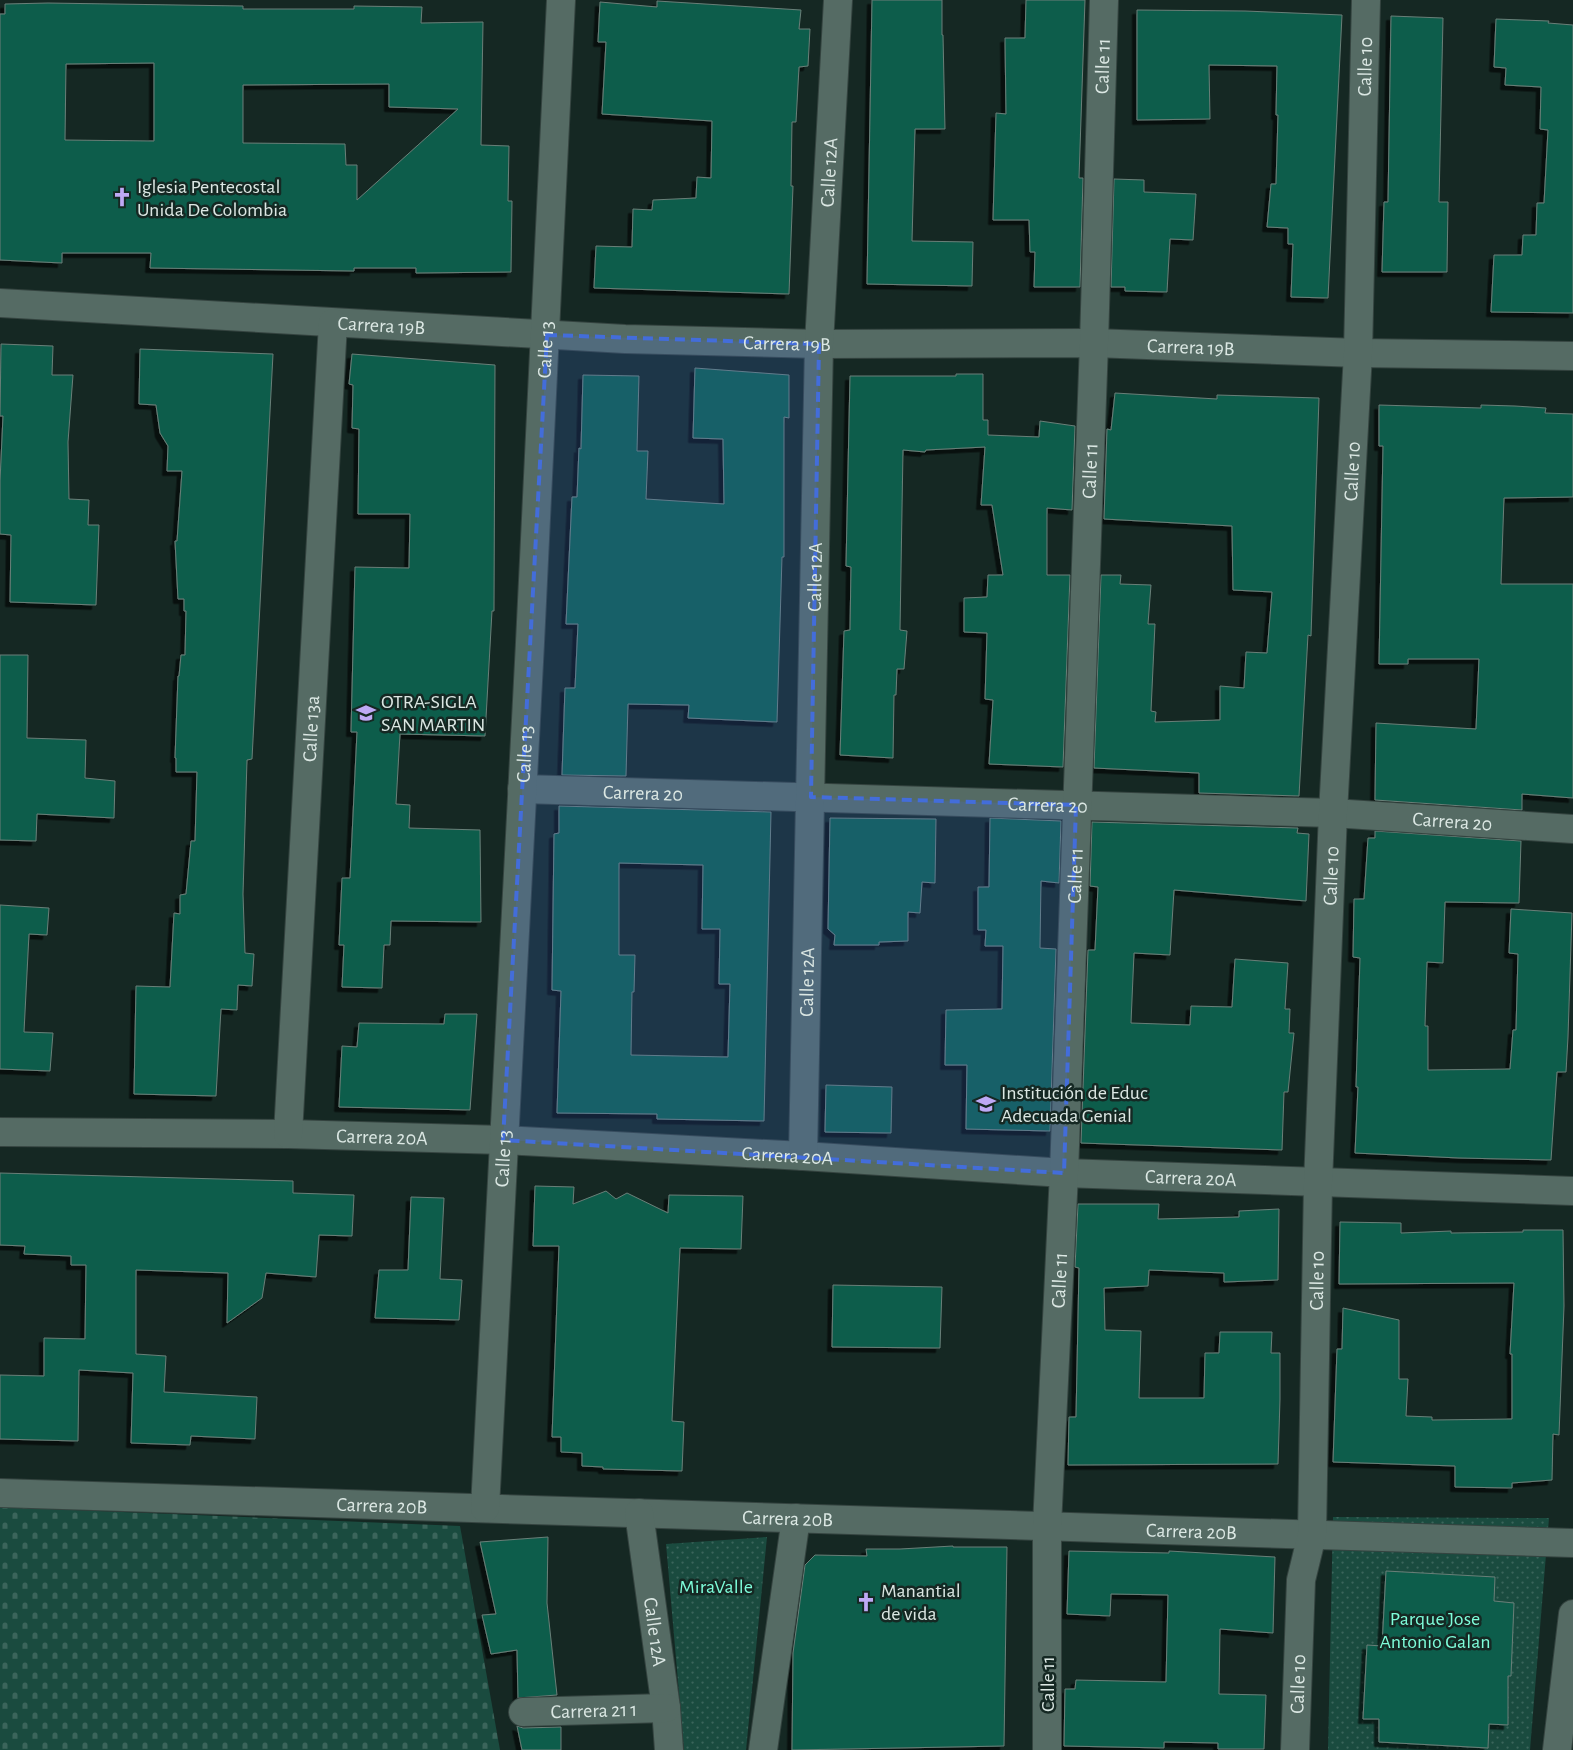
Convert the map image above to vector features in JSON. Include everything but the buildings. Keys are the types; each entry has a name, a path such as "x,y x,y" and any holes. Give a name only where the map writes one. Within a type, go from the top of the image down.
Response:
{"street":[{"name":"Calle 13","path":"485,1508 547,335 561,0"},
{"name":"Calle 12A","path":"803,1156 819,344 838,0"},
{"name":"Calle 11","path":"1047,1750 1047,1526 1064,1173 1094,343 1104,0"},
{"name":"Calle 10","path":"1295,1750 1301,1580 1312,1535 1318,1183 1333,812 1358,353 1366,0"},
{"name":"Carrera 19B","path":"0,303 625,339 819,344 1094,343 1358,353 1573,356"},
{"name":"Calle 13a","path":"288,1134 333,323"},
{"name":"Carrera 20","path":"522,789 1333,812 1573,829"},
{"name":"Carrera 20A","path":"0,1132 288,1134 503,1140 803,1156 1064,1173 1573,1191"},
{"name":"Carrera 20B","path":"0,1493 1573,1543"},
{"name":"Calle 12A","path":"639,1513 666,1708 669,1750"},
{"path":"763,1750 796,1518"},
{"path":"1557,1750 1573,1614"},
{"name":"Carrera 21 1","path":"523,1712 666,1708"}],"highlighted area":[{"path":"547,335 819,344 811,797 1076,805 1064,1173 503,1140"}],"green space":[{"path":"0,1507 460,1526 500,1750 0,1750"},
{"name":"Parque Jose Antonio Galan","path":"1333,1517 1549,1518 1530,1750 1328,1750"},
{"name":"MiraValle","path":"767,1537 746,1750 684,1750 666,1544"}],"place":[{"name":"Iglesia Pentecostal Unida De Colombia","path":"122,197"},
{"name":"OTRA-SIGLA SAN MARTIN","path":"366,713"},
{"name":"Institución de Educ Adecuada Genial","path":"986,1104"},
{"name":"Manantial de vida","path":"866,1602"}]}
